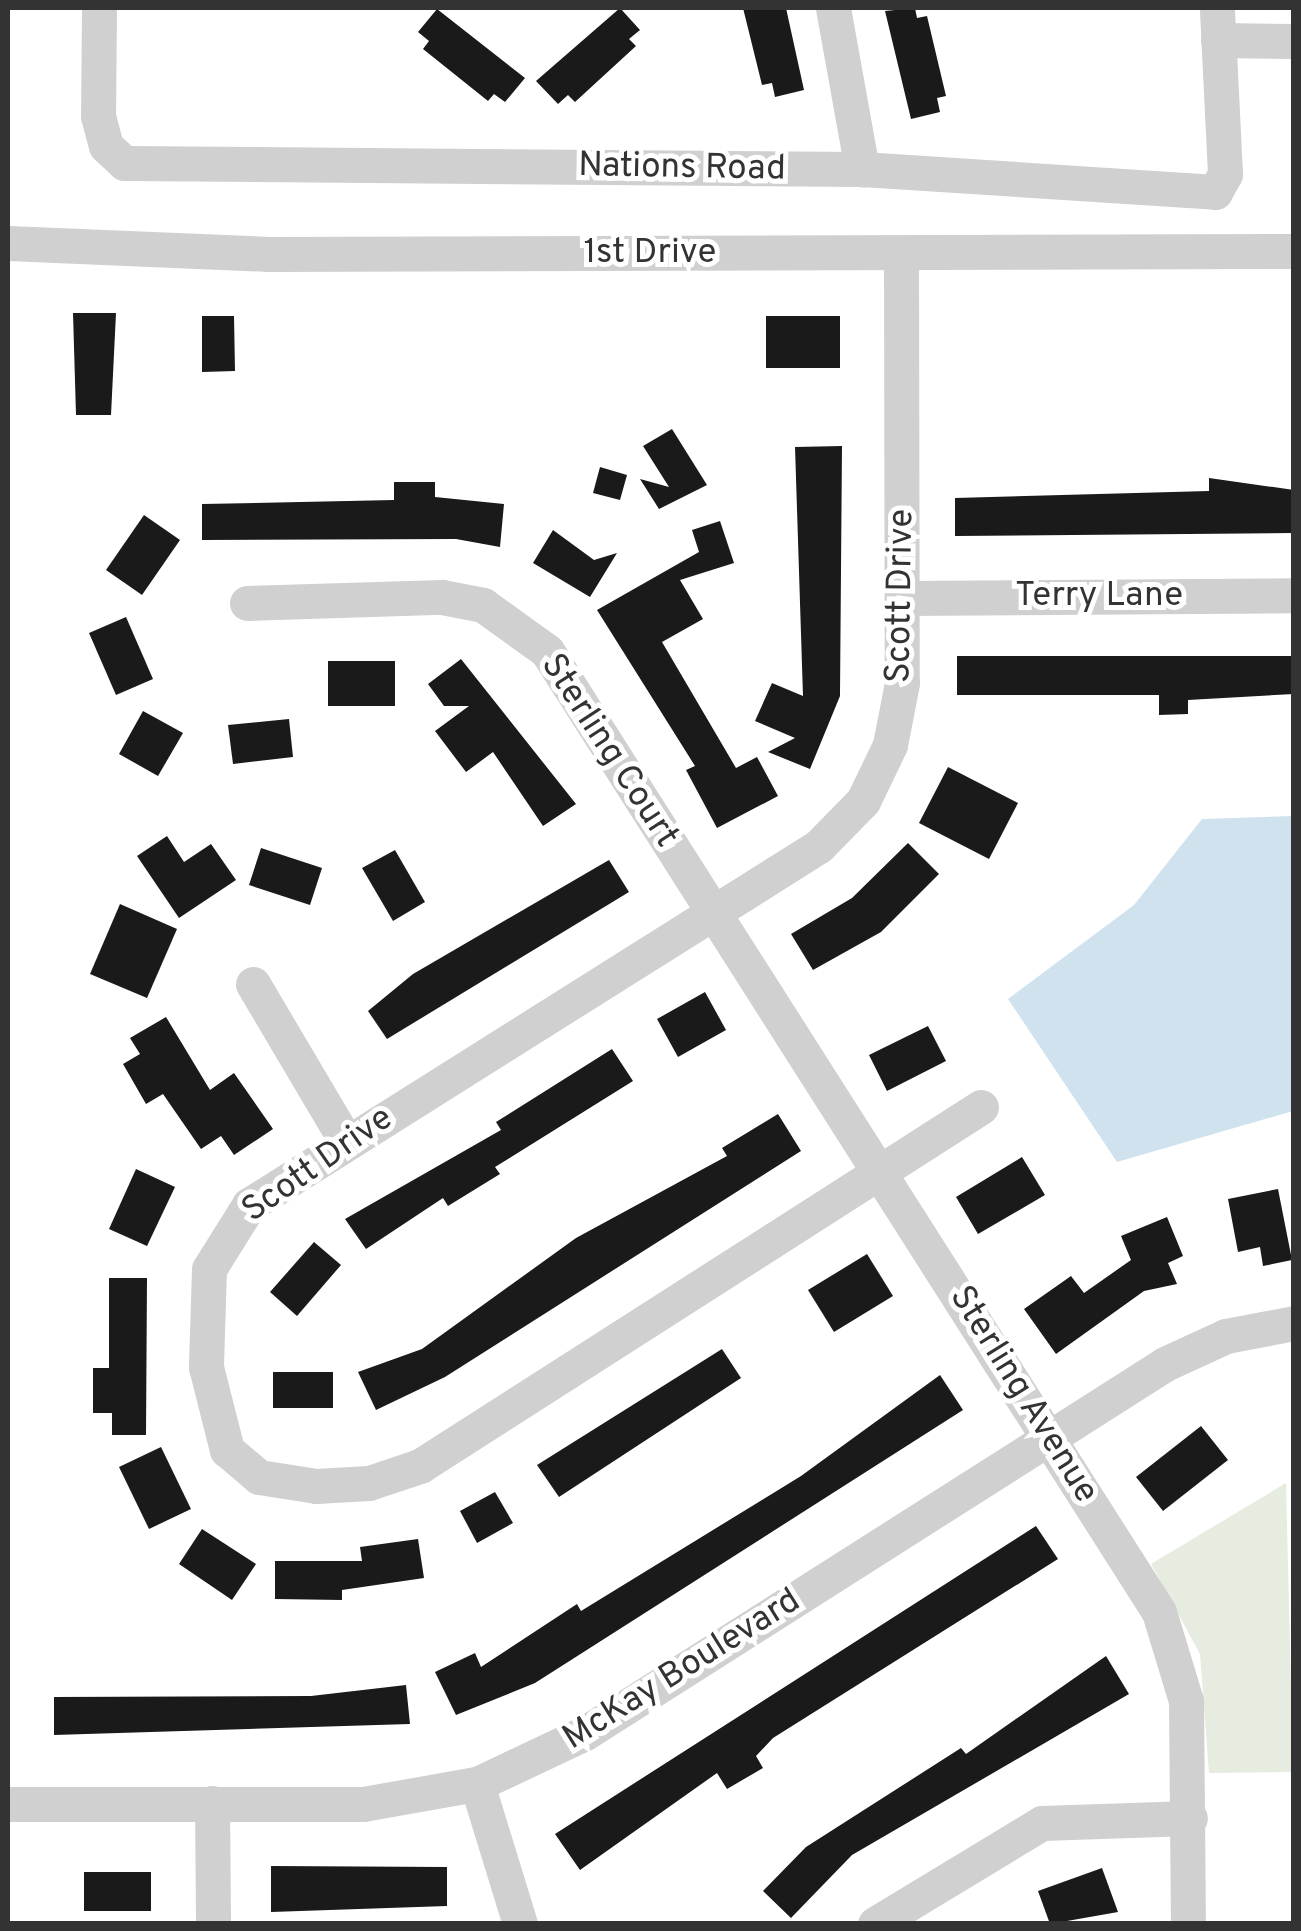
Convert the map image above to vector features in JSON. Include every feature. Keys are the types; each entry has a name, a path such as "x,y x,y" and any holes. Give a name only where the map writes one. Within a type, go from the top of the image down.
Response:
{"street":[{"name":"Nations Road","path":"99,8 98,116 106,146 124,163 862,170 1215,192 1225,174 1218,24"},
{"path":"833,8 862,170"},
{"path":"1218,24 1294,41"},
{"name":"1st Drive","path":"8,243 268,254 1294,250"},
{"name":"Scott Drive","path":"901,253 904,598 890,745 863,801 819,846 249,1205 209,1270 212,1414 226,1450 259,1477 369,1484 420,1466 981,1107"},
{"name":"Terry Lane","path":"904,598 1294,595"},
{"name":"Sterling Court","path":"247,602 442,597 483,605 521,626 547,651 714,913"},
{"name":"Sterling Avenue","path":"714,913 1052,1438 1178,1657 1190,1818 1188,1924"},
{"path":"253,984 346,1141"},
{"name":"McKay Boulevard","path":"8,1804 363,1804 477,1784 586,1733 1165,1364 1226,1336 1294,1323"},
{"path":"477,1784 520,1924"},
{"path":"212,1803 213,1924"},
{"path":"874,1924 1042,1822 1190,1818"}],"shaded area":[{"path":"1286,1483 1293,1772 1209,1773 1200,1654 1151,1564"}],"water":[{"path":"1293,816 1293,1111 1117,1162 1008,999 1134,905 1202,819"}],"building":[{"path":"620,8 640,30 629,39 636,46 575,102 568,95 558,104 536,81"},
{"path":"743,8 786,8 804,90 775,97 772,83 762,85"},
{"path":"915,8 917,18 927,16 946,96 937,98 940,112 911,119 885,11"},
{"path":"437,9 525,78 505,102 494,94 488,101 423,49 429,41 418,32"},
{"path":"73,313 116,313 111,415 76,415"},
{"path":"202,316 234,316 235,371 202,372"},
{"path":"766,316 840,316 840,368 766,368"},
{"path":"672,429 707,485 659,509 640,479 669,487 643,446"},
{"path":"842,446 840,696 810,769 768,752 795,738 755,721 772,683 803,696 795,447"},
{"path":"600,467 627,475 620,500 593,493"},
{"path":"1209,478 1294,490 1294,533 955,536 955,498 1209,491"},
{"path":"394,482 435,482 435,497 504,504 500,547 456,539 202,540 202,504 394,500"},
{"path":"144,515 180,540 142,595 106,570"},
{"path":"720,521 734,563 680,580 703,619 662,642 736,768 757,757 778,796 717,828 686,770 695,766 597,610 699,552 692,530"},
{"path":"553,530 594,560 617,553 590,597 533,563"},
{"path":"126,617 153,679 116,695 89,633"},
{"path":"957,656 1294,656 1294,694 1188,700 1188,714 1159,715 1159,695 957,695"},
{"path":"461,659 576,804 543,826 493,752 466,772 435,731 469,706 444,706 428,684"},
{"path":"328,661 395,661 395,706 328,706"},
{"path":"143,711 183,733 158,776 119,754"},
{"path":"289,719 293,757 233,764 228,725"},
{"path":"948,767 1018,803 989,859 919,823"},
{"path":"167,836 184,862 211,844 236,880 179,918 137,856"},
{"path":"908,843 939,874 881,932 813,970 791,934 852,898"},
{"path":"261,848 322,868 310,905 249,885"},
{"path":"395,850 425,902 393,921 362,868"},
{"path":"609,860 629,892 387,1039 368,1011 413,974"},
{"path":"120,904 177,929 147,998 90,974"},
{"path":"705,992 726,1030 678,1057 657,1019"},
{"path":"166,1017 210,1090 234,1073 273,1129 234,1155 221,1136 201,1149 163,1094 146,1104 123,1064 140,1054 130,1038"},
{"path":"928,1026 946,1061 887,1091 869,1055"},
{"path":"612,1049 633,1081 495,1167 500,1174 448,1206 443,1198 366,1249 345,1219 501,1130 496,1122"},
{"path":"778,1114 801,1151 445,1377 376,1410 358,1372 422,1349 576,1238 727,1156 722,1148"},
{"path":"1022,1157 1045,1195 978,1234 956,1197"},
{"path":"136,1169 175,1187 147,1246 109,1229"},
{"path":"1278,1189 1292,1260 1263,1266 1260,1247 1238,1252 1228,1199"},
{"path":"1167,1217 1183,1256 1168,1263 1177,1284 1144,1291 1056,1354 1024,1309 1071,1276 1084,1293 1131,1260 1121,1236"},
{"path":"314,1242 341,1265 297,1316 270,1292"},
{"path":"867,1254 893,1296 834,1332 808,1290"},
{"path":"109,1278 147,1278 146,1435 112,1435 112,1413 93,1413 93,1368 109,1368"},
{"path":"722,1349 741,1378 559,1497 537,1465"},
{"path":"273,1372 333,1372 333,1408 273,1408"},
{"path":"940,1375 963,1410 535,1683 456,1715 435,1672 475,1653 481,1667 577,1604 581,1611 801,1476"},
{"path":"1201,1426 1228,1460 1163,1511 1136,1477"},
{"path":"161,1447 191,1509 149,1529 119,1467"},
{"path":"495,1492 513,1523 477,1543 460,1511"},
{"path":"1036,1526 1058,1559 773,1738 756,1756 763,1768 727,1789 717,1773 580,1870 555,1834"},
{"path":"202,1529 256,1564 232,1600 179,1564"},
{"path":"418,1539 424,1578 342,1590 342,1600 275,1599 275,1561 362,1561 360,1547"},
{"path":"1106,1656 1129,1694 852,1855 791,1918 763,1891 806,1847 961,1748 966,1754"},
{"path":"406,1685 410,1724 54,1735 54,1697 311,1696"},
{"path":"271,1866 447,1867 447,1906 271,1912"},
{"path":"1102,1868 1118,1912 1050,1924 1038,1891"},
{"path":"84,1872 151,1872 151,1911 84,1911"}]}
